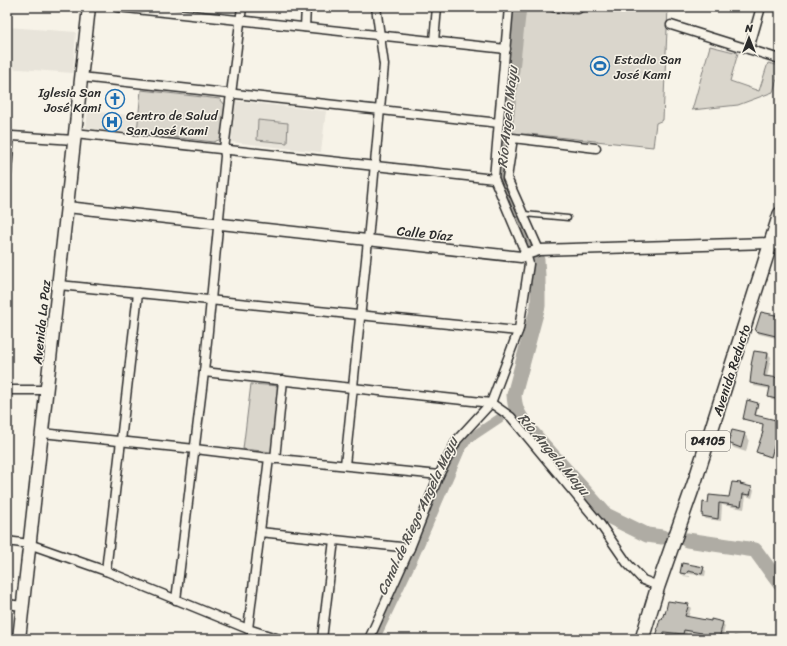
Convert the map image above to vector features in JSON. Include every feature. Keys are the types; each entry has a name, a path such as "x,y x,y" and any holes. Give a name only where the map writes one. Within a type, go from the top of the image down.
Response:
{"main road":[{"name":"Avenida La Paz","path":"19,639 89,7"},
{"name":"Avenida Reducto","path":"642,639 658,586 776,244 780,214"}],"street":[{"path":"117,7 167,10 240,20 506,49"},
{"path":"176,600 204,372 225,156 224,149 242,7"},
{"path":"305,27 306,7"},
{"path":"345,465 381,110 384,65 376,7"},
{"path":"434,41 437,7"},
{"path":"369,639 410,548 439,474 457,440 491,403 518,331 529,264 494,179 509,7"},
{"path":"553,7 578,9"},
{"path":"749,49 762,7"},
{"path":"671,25 780,59"},
{"path":"81,77 499,123"},
{"path":"12,136 74,136 224,149 494,179"},
{"path":"539,250 507,178 513,138 596,148"},
{"name":"Calle Díaz","path":"67,207 521,257 539,250 776,244"},
{"path":"59,285 518,331"},
{"path":"106,571 138,293"},
{"path":"204,372 491,403 511,417 600,524 627,562 643,580 658,586"},
{"path":"248,629 260,532 283,380"},
{"path":"7,390 47,390"},
{"path":"42,433 195,449 272,459 439,474"},
{"path":"260,532 410,548"},
{"path":"322,639 334,540"},
{"path":"7,541 29,544 106,571 248,629 279,639"},
{"path":"7,604 22,606"}],"lane":[{"path":"7,194 12,136"},
{"path":"524,214 568,218"}],"shaded area":[{"name":"Estadio San José Kami","path":"513,7 539,7 585,12 585,7 668,7 663,120 656,123 653,147 528,134 511,136 507,144 499,144"},
{"path":"7,27 76,32 73,73 7,68"},
{"path":"710,46 738,53 730,81 759,91 768,63 780,66 773,92 738,105 692,110"},
{"path":"141,90 220,99 225,105 221,139 214,142 137,133"},
{"path":"236,101 326,111 321,152 231,142"},
{"name":"Centro de Salud San José Kami","path":"88,111 138,116 137,133 86,128"},
{"path":"258,120 288,123 287,143 257,140"},
{"path":"251,384 279,386 272,452 243,449"}],"building":[{"path":"761,312 780,316 780,337 755,331"},
{"path":"754,351 768,353 764,376 780,378 780,400 768,397 770,387 750,383 751,365"},
{"path":"747,400 758,403 755,415 780,421 780,426 771,457 756,452 763,432 763,424 743,419"},
{"path":"732,430 745,433 741,448 728,443"},
{"path":"732,482 741,483 740,484 752,487 750,495 743,494 741,506 719,503 718,519 702,516 703,502 708,503 709,495 729,497"},
{"path":"682,563 704,567 702,574 688,571 686,574 680,573"},
{"path":"668,601 689,604 685,616 723,622 719,639 700,639 702,633 684,630 683,634 664,632 662,639 655,639 660,619 662,619 664,613 665,614"}],"waterway":[{"name":"Río Angela Mayu","path":"519,7 500,177 530,245"},
{"name":"Río Angela Mayu","path":"536,258 538,276 538,306 514,395 518,413 528,428 606,515 647,535 662,537"},
{"name":"Canal de Riego Angela Mayu","path":"375,639 415,555 460,451 467,440 500,418"},
{"name":"Río Angela Mayu","path":"687,540 755,550 780,584"}],"place":[{"name":"Estadio San José Kami","path":"600,66"},
{"name":"Iglesia San José Kami","path":"115,99"},
{"name":"Centro de Salud San José Kami","path":"112,122"}]}
